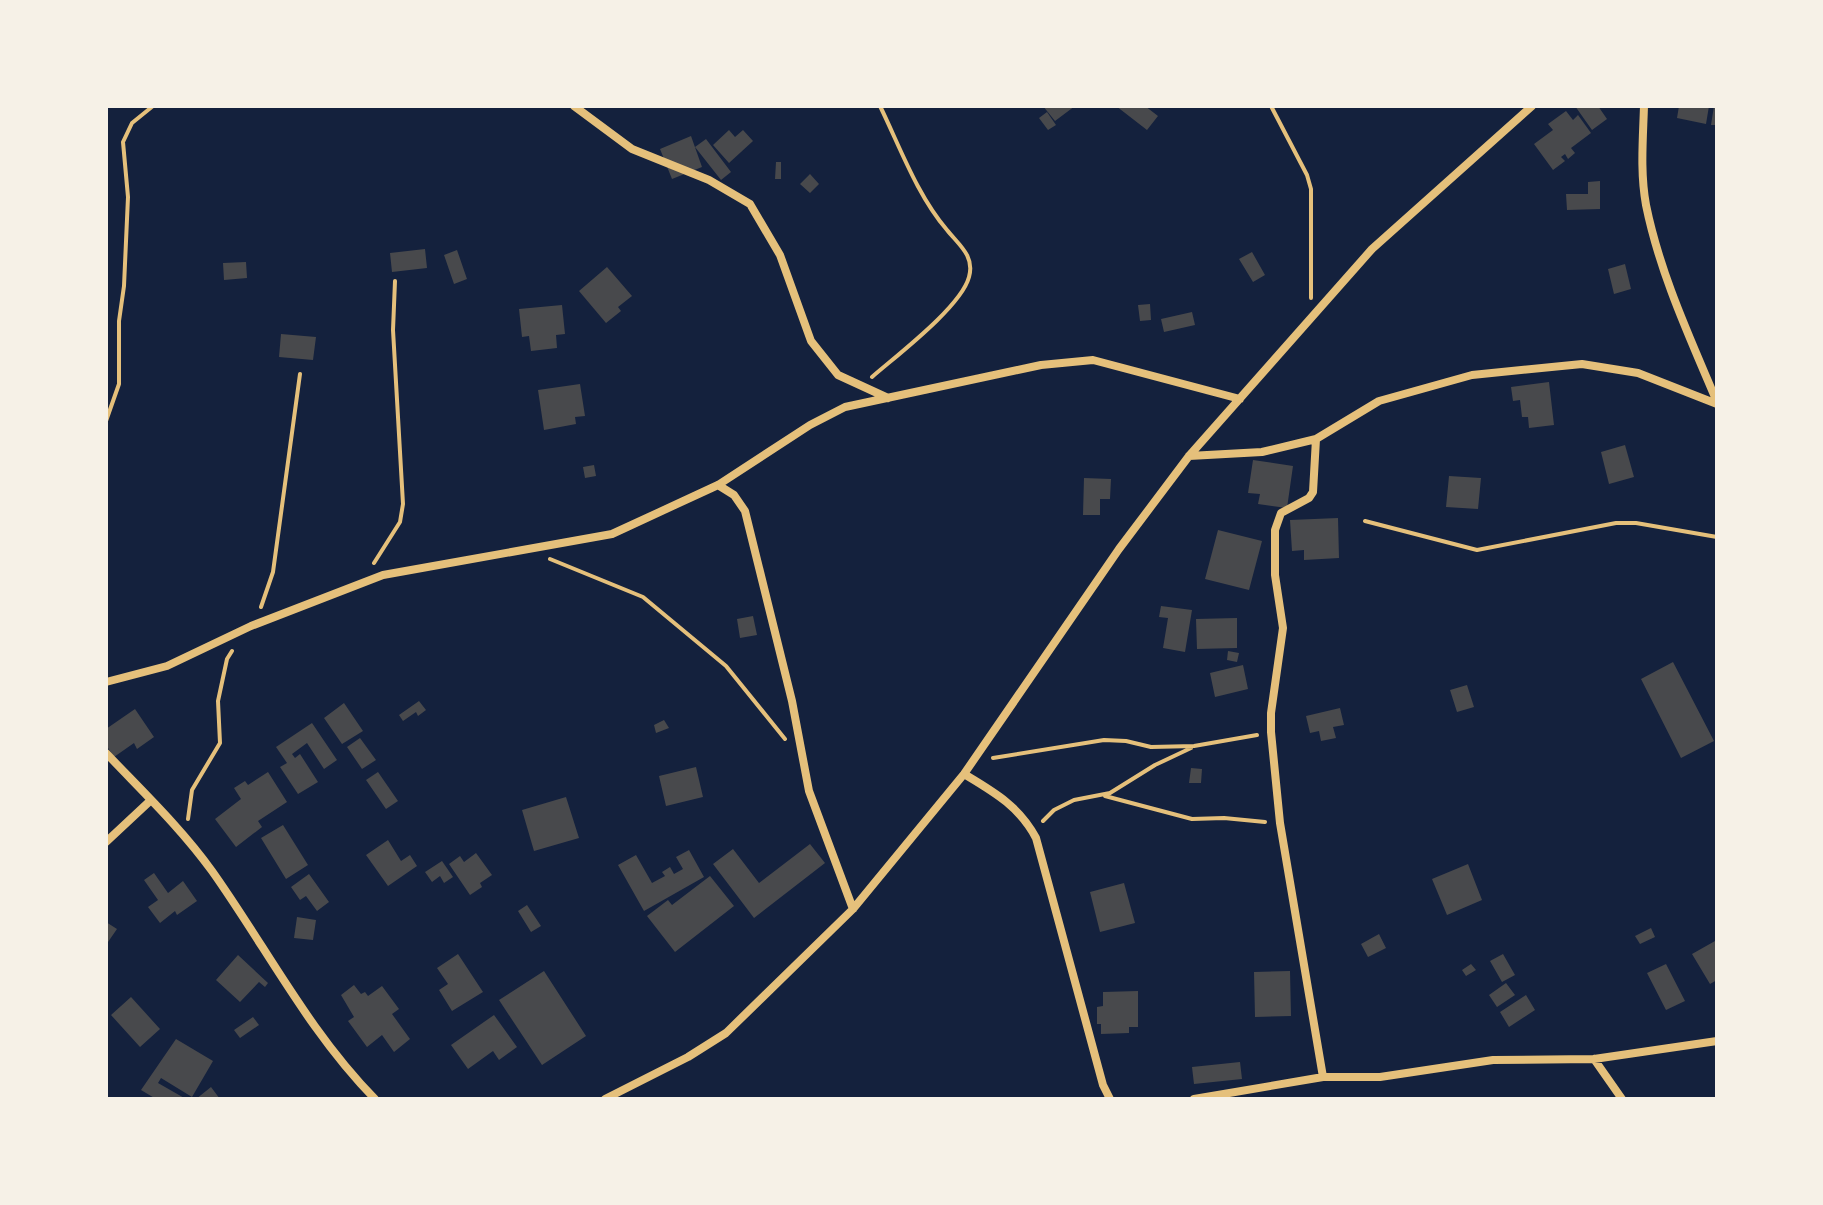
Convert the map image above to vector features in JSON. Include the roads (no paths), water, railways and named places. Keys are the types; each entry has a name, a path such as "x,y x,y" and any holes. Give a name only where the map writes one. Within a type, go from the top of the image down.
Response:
{"street":[{"path":"574,106 632,149 709,180 750,204 780,255 811,341 838,375 889,398"},
{"path":"605,1099 688,1057 726,1033 853,909 964,774 1119,549 1189,456 1372,249 1532,106"},
{"path":"1644,106 1643,166 1646,202 1654,235 1668,284 1717,403"},
{"path":"106,682 167,666 251,626 383,575 612,534 718,485 845,407 1041,365 1093,360 1240,399"},
{"path":"1189,456 1262,452 1316,439 1360,411 1399,395 1472,375 1582,364 1638,373 1717,403"},
{"path":"1316,439 1313,492 1309,498 1281,513 1275,530 1275,575 1283,628 1271,732 1280,823 1323,1077"},
{"path":"718,485 734,495 745,511 792,701 809,791 853,909"},
{"path":"106,753 211,870 284,981 351,1074 375,1099"},
{"path":"964,774 1020,811 1036,838 1103,1085 1110,1099"},
{"path":"106,842 151,800"},
{"path":"1194,1099 1323,1077 1380,1077 1493,1060 1594,1059 1717,1041"},
{"path":"1594,1059 1622,1099"}]}
